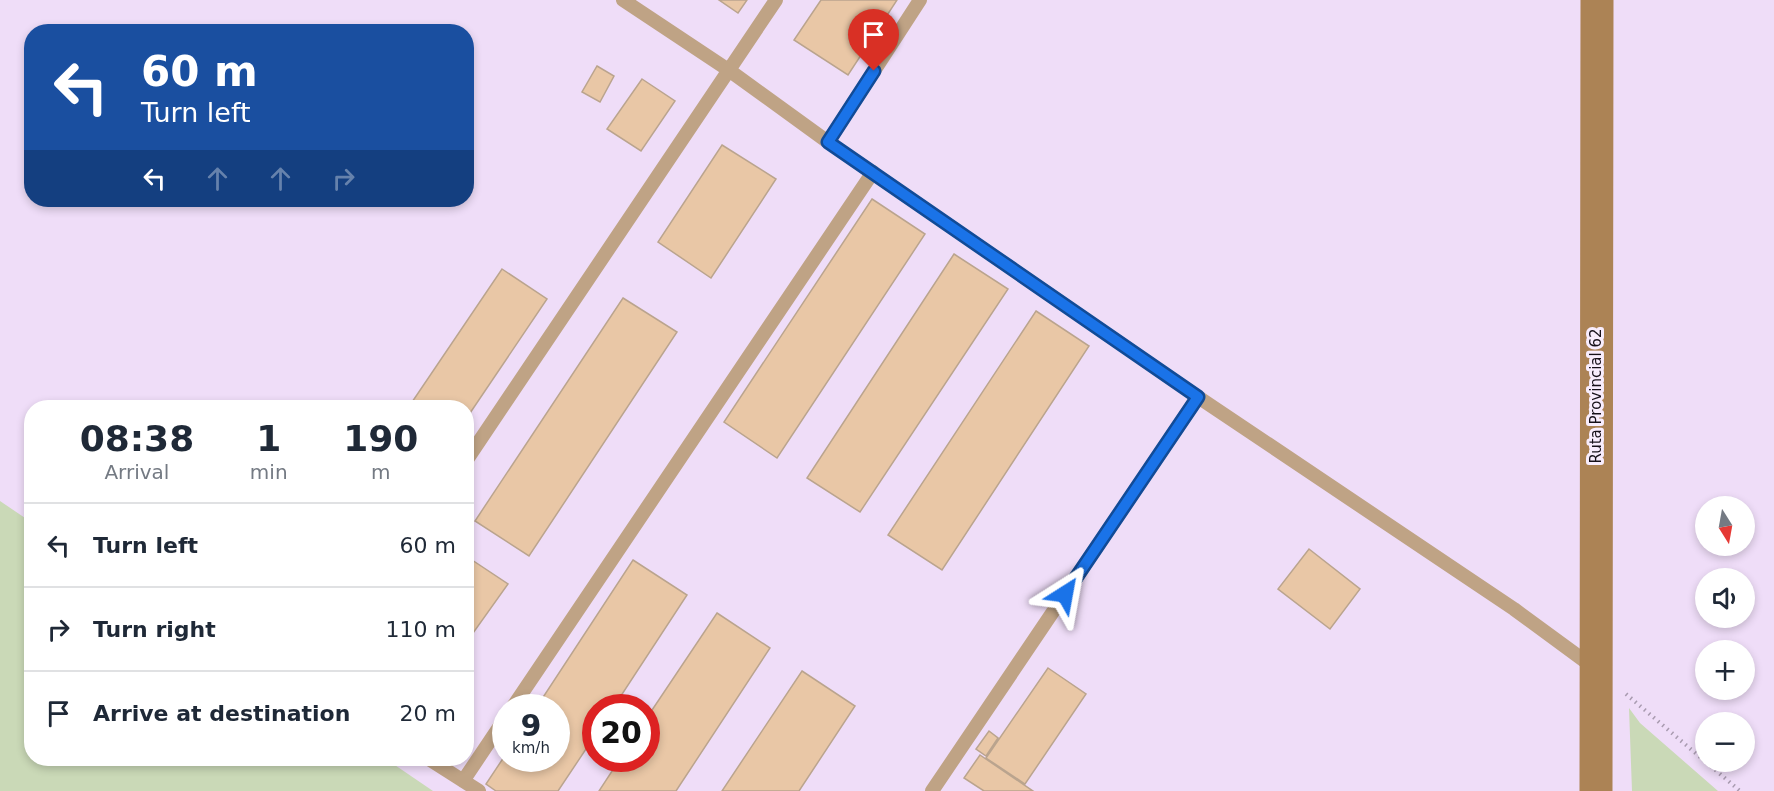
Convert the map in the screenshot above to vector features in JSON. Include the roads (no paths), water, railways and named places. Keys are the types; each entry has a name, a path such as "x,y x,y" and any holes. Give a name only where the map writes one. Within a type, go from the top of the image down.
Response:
{"main road":[{"name":"Ruta Provincial 62","path":"1596,791 1597,0"}],"lane":[{"path":"623,0 730,71 828,142 1198,397 1504,602 1596,669"},
{"path":"474,449 776,0"},
{"path":"828,142 920,0"},
{"path":"521,694 873,172"},
{"path":"932,791 1198,397"},
{"path":"474,765 492,738"},
{"path":"440,766 479,791"},
{"path":"463,781 473,766"}]}
